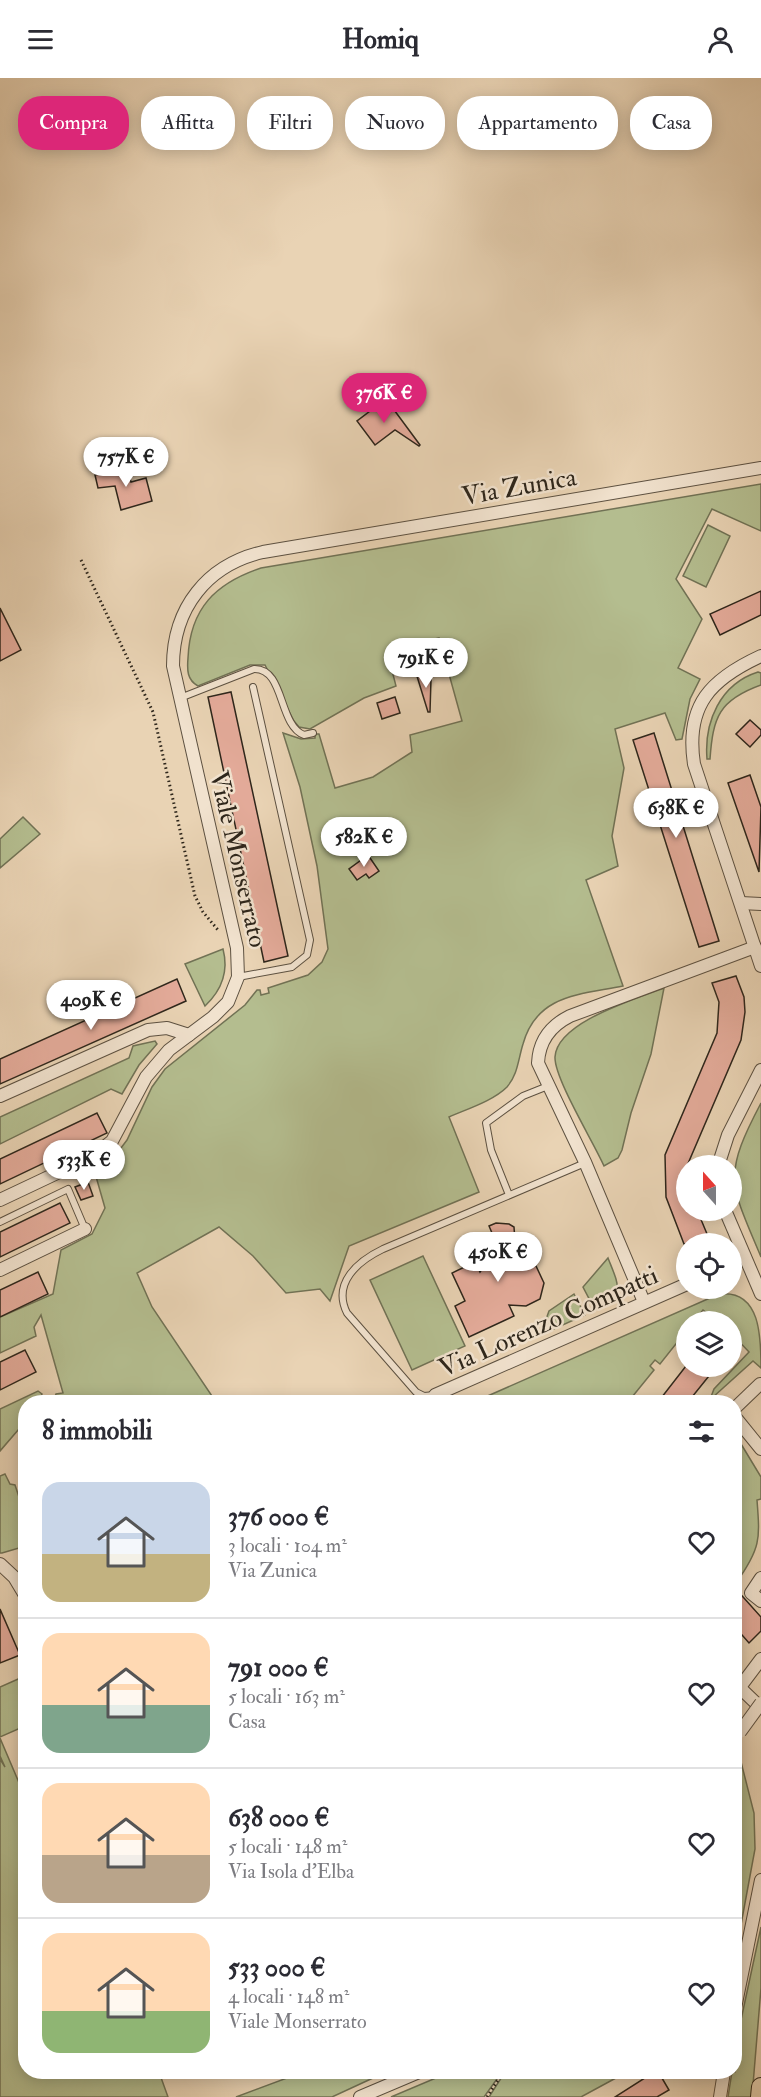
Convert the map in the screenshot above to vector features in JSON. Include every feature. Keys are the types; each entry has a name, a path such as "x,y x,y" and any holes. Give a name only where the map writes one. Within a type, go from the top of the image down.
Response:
{"main road":[{"path":"760,2097 761,2087"}],"street":[{"name":"Via Zunica","path":"284,548 761,468"},
{"name":"Viale Monserrato","path":"0,1200 93,1156 112,1141 146,1077 169,1050 221,1010 234,993 238,977 237,948 180,698 173,652 178,624 191,599 210,577 229,564 249,555 284,548"},
{"path":"761,656 732,669 712,687 699,709 692,736 694,764 761,966"},
{"path":"741,903 761,904"},
{"path":"644,1302 585,1162 538,1064 539,1055 548,1032 562,1020 755,947"},
{"path":"0,1096 148,1030 167,1028 189,1035"},
{"path":"722,1155 728,1135 761,1070"},
{"path":"729,1221 761,1294"},
{"path":"0,1270 85,1229"},
{"name":"Via Lorenzo Compatti","path":"446,1395 676,1289"},
{"path":"742,1401 760,1384"},
{"path":"742,1426 761,1449"},
{"path":"0,1564 14,1576 18,1583"},
{"path":"761,1578 751,1593 761,1601"},
{"path":"742,1680 761,1659"},
{"path":"742,1690 761,1708"},
{"path":"742,1729 761,1703"},
{"path":"742,1974 761,1880"},
{"path":"360,2097 402,2079"},
{"path":"720,2097 723,2079"}],"lane":[{"path":"180,698 254,669 263,670 271,676 295,730 304,735 313,733"},
{"path":"238,977 292,967 307,955 310,940 254,687"},
{"path":"508,1195 491,1150 486,1123 524,1096 548,1086"},
{"path":"422,1395 416,1392 343,1306 344,1284 354,1269 372,1254 585,1162"},
{"path":"0,1222 68,1189 85,1229"}],"path":[{"path":"81,560 153,712 195,896 203,912 218,930"},
{"path":"486,2097 498,2079"}],"green space":[{"path":"761,484 761,531 712,509 676,579 702,619 678,668 700,679 690,699 682,739 676,740 665,713 615,729 624,768 612,836 618,866 586,880 623,986 576,995 549,1006 538,1015 530,1028 523,1044 516,1072 507,1087 487,1101 449,1117 479,1192 349,1246 330,1301 320,1289 286,1293 253,1256 219,1227 137,1273 152,1307 211,1395 56,1395 63,1393 41,1315 34,1327 36,1336 0,1353 0,1317 53,1294 61,1250 92,1234 105,1208 93,1166 121,1148 127,1140 152,1087 165,1069 245,1005 257,990 260,990 261,995 269,993 268,988 308,975 322,962 328,949 317,866 300,787 283,733 301,739 315,738 315,734 319,734 335,788 373,777 412,752 410,735 462,721 439,638 387,651 396,686 364,698 310,729 299,727 294,721 265,665 250,665 198,686 190,678 188,662 190,640 200,612 208,600 231,581 261,568"},
{"path":"708,525 730,536 706,587 683,576"},
{"path":"758,672 761,673 761,685 736,697 721,712 713,732 710,759 707,759 708,731 717,706 734,685"},
{"path":"23,817 40,834 0,868 0,839"},
{"path":"223,949 225,965 223,980 216,994 205,1006 185,964"},
{"path":"664,988 651,1054 631,1113 622,1150 618,1158 604,1166 575,1111 556,1067 555,1057 559,1044 583,1023 618,1005"},
{"path":"155,1041 157,1044 139,1065 122,1094 111,1089 0,1144 0,1117 129,1058 133,1046"},
{"path":"761,1103 761,1257 742,1212 742,1155 738,1155"},
{"path":"423,1256 465,1346 412,1370 370,1280"},
{"path":"608,1258 617,1283 616,1294 605,1305 595,1310 583,1287"},
{"path":"574,1294 585,1315 547,1332 544,1325 549,1311"},
{"path":"708,1299 742,1299 751,1307 759,1330 761,1368 753,1361 742,1371 742,1359 749,1352 742,1345 742,1311 680,1311"},
{"path":"676,1313 676,1344 660,1364 655,1360 650,1366 654,1370 634,1395 490,1395"},
{"path":"725,1377 735,1377 715,1395 712,1395"},
{"path":"38,1391 42,1394 42,1395 30,1395"},
{"path":"18,1400 18,1430 0,1451 0,1409"},
{"path":"742,1446 761,1477 761,1499 757,1500 757,1543 742,1574"},
{"path":"5,1474 10,1484 15,1485 18,1494 18,1548 2,1553 0,1553 0,1476"},
{"path":"18,1679 18,1729 0,1737 0,1687"},
{"path":"0,1738 18,1780 18,2079 162,2079 168,2097 0,2097 0,1759 5,1767 0,1756"},
{"path":"742,1766 754,1813 755,1849 742,1919"},
{"path":"761,1927 761,1988 752,2097 728,2097 731,2079 742,2079 742,2015"},
{"path":"284,2079 371,2079 332,2097 236,2097"},
{"path":"433,2079 497,2079 484,2097 391,2097"},
{"path":"501,2079 614,2079 581,2097 489,2097"}],"building":[{"path":"386,399 419,446 395,430 375,445 357,421"},
{"path":"127,467 131,482 146,478 152,501 121,510 115,486 98,488 95,475"},
{"path":"761,591 761,615 720,635 710,614"},
{"path":"0,608 21,650 0,661"},
{"path":"416,673 431,679 430,712 428,712"},
{"path":"231,692 288,956 264,962 208,697"},
{"path":"395,697 400,713 382,719 377,703"},
{"path":"750,720 761,730 761,735 750,747 736,734"},
{"path":"654,733 719,941 699,947 633,740"},
{"path":"750,775 761,807 759,872 728,783"},
{"path":"368,855 379,871 369,878 366,874 357,880 349,869"},
{"path":"736,976 744,997 745,1012 741,1040 692,1155 676,1155 676,1221 702,1221 707,1233 680,1233 666,1197 665,1155 717,1033 719,1002 712,983"},
{"path":"177,979 186,1001 0,1084 0,1059"},
{"path":"97,1113 107,1133 0,1184 0,1159"},
{"path":"88,1182 93,1196 81,1200 75,1187"},
{"path":"60,1203 70,1223 0,1257 0,1232"},
{"path":"496,1223 509,1224 514,1227 515,1241 528,1249 544,1283 540,1299 526,1306 509,1305 514,1316 469,1337 455,1306 465,1301 452,1273 475,1262 480,1272 498,1247 489,1226"},
{"path":"38,1272 48,1294 0,1317 0,1290"},
{"path":"25,1350 36,1372 0,1390 0,1362"},
{"path":"677,1377 708,1377 694,1395 663,1395"},
{"path":"742,1596 761,1617 761,1631 749,1643 742,1635"},
{"path":"0,1609 18,1650 18,1656 0,1663"},
{"path":"643,2079 663,2079 669,2090 657,2097 615,2097"}]}
